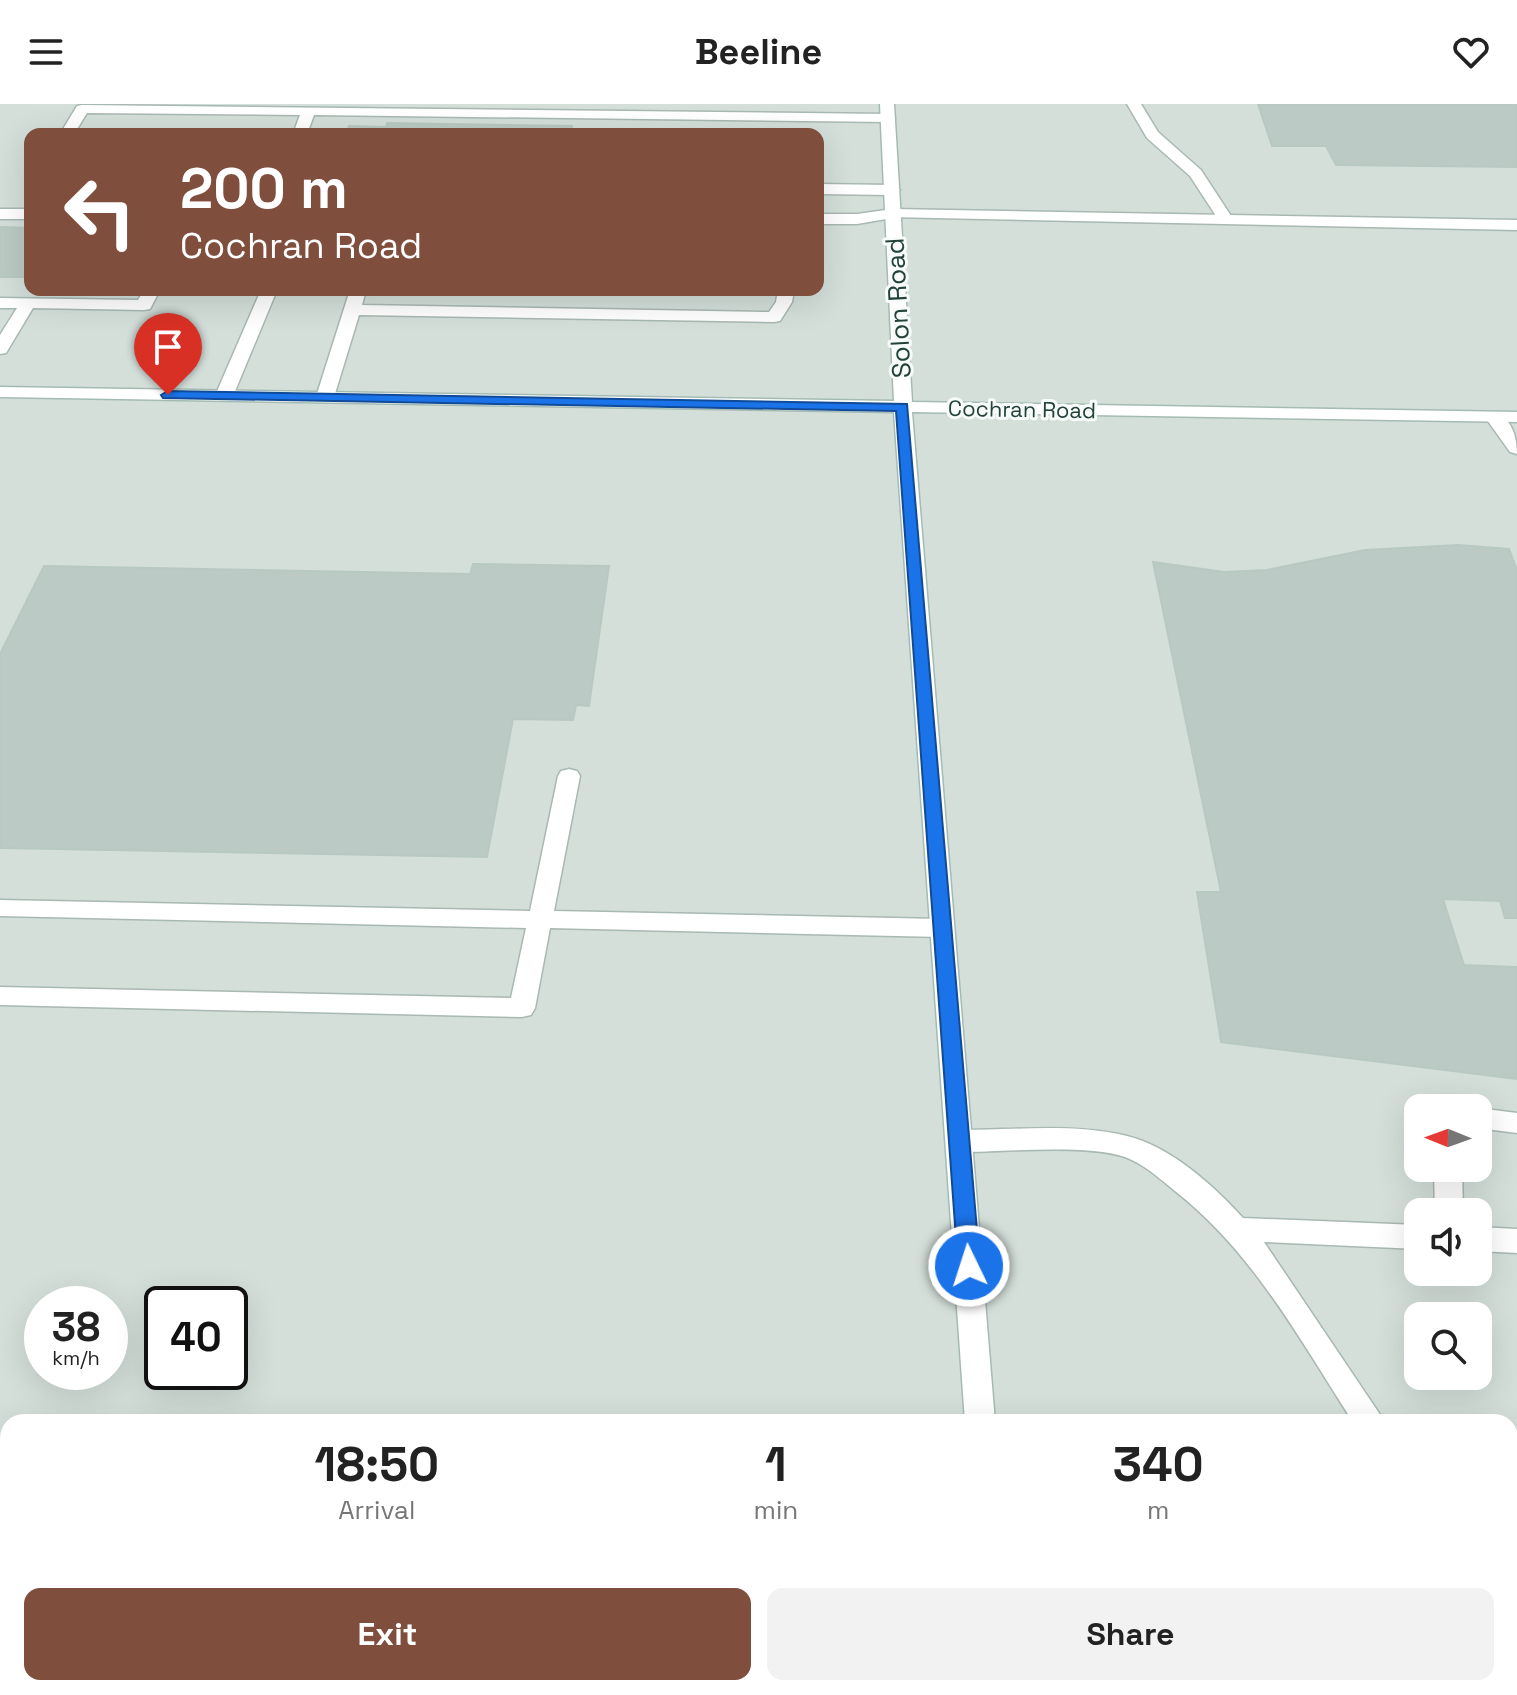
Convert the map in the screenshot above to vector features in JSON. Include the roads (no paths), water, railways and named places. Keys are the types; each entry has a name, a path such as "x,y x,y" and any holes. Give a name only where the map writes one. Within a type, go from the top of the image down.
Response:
{"street":[{"path":"1134,104 1152,135 1196,173 1225,219"},
{"path":"71,128 82,109 888,111"},
{"path":"302,128 309,111"},
{"name":"Solon Road","path":"888,111 903,407 979,1414"},
{"path":"824,189 892,190"},
{"path":"0,214 24,214"},
{"path":"824,219 893,214 1517,225"},
{"path":"0,303 144,305 149,296"},
{"path":"224,396 266,296"},
{"path":"325,397 356,296"},
{"path":"351,310 774,317 785,296"},
{"path":"0,349 28,303"},
{"name":"Cochran Road","path":"0,392 1517,417"},
{"path":"1494,417 1517,448"},
{"path":"0,996 522,1008 569,776"},
{"path":"0,908 941,928"},
{"path":"960,1141 1097,1141 1128,1147 1155,1159 1217,1208 1264,1261 1365,1414"},
{"path":"1237,1229 1404,1236"},
{"path":"1492,1240 1517,1241"}]}
